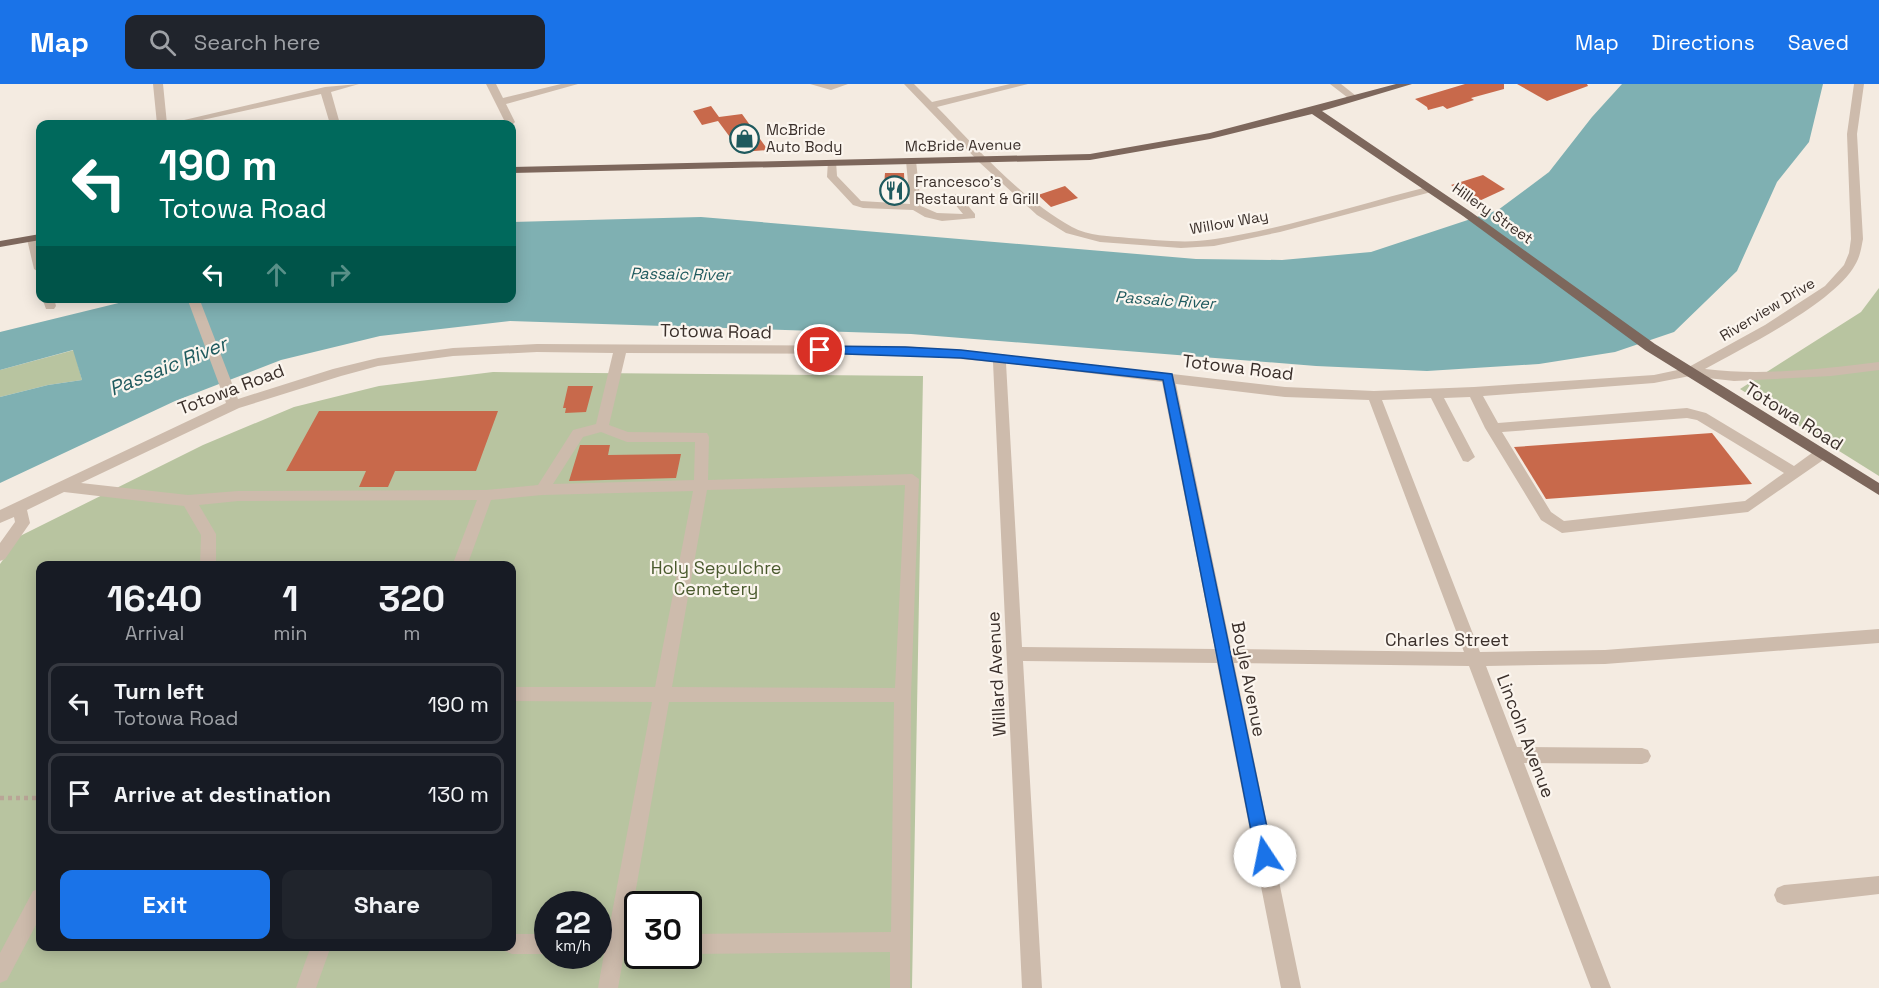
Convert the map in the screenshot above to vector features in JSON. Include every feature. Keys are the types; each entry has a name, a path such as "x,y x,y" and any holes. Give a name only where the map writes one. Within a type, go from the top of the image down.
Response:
{"main road":[{"name":"McBride Avenue","path":"516,170 1080,158 1119,154 1313,110 1398,85"},
{"name":"Hillery Street","path":"1313,110 1467,214 1650,347"},
{"path":"0,244 36,238"},
{"name":"Totowa Road","path":"1650,347 1879,490"}],"street":[{"path":"158,84 162,120"},
{"path":"190,120 354,84"},
{"path":"491,84 509,120"},
{"path":"500,102 573,84"},
{"path":"815,84 831,87 843,84"},
{"name":"Willow Way","path":"909,84 983,160 1041,213 1063,227 1100,239 1181,245 1214,243 1276,230 1431,189"},
{"path":"930,105 1023,84"},
{"path":"1335,84 1355,99"},
{"name":"Riverview Drive","path":"1690,372 1811,302 1835,283 1849,266 1855,253 1857,239 1852,134 1859,84"},
{"path":"325,90 334,120"},
{"path":"911,161 916,207"},
{"path":"832,163 832,177 857,203 867,206 916,207 930,215 947,219 971,216 955,198"},
{"path":"195,303 231,399"},
{"path":"602,427 621,348"},
{"name":"Totowa Road","path":"0,517 231,399 419,355 491,349 905,350 999,358 1285,392 1374,396 1473,392 1654,379 1690,372"},
{"name":"Willard Avenue","path":"999,358 1032,988"},
{"path":"1690,372 1734,377 1831,372 1879,366"},
{"name":"Boyle Avenue","path":"1168,377 1291,988"},
{"path":"1473,392 1492,428 1546,516 1562,527 1748,506 1821,454"},
{"path":"1435,394 1468,457"},
{"name":"Lincoln Avenue","path":"1374,396 1601,988"},
{"path":"1492,428 1687,412 1701,416 1794,473"},
{"path":"542,490 578,433 602,427 627,437 702,437 701,485 662,695 612,921"},
{"path":"62,486 188,501 282,494 486,495 542,490 912,479 903,695 900,988"},
{"path":"461,561 486,495"},
{"path":"188,501 209,534 208,561"},
{"path":"0,555 22,524 19,508"},
{"name":"Charles Street","path":"1014,654 1225,658 1605,657 1879,636"},
{"path":"516,694 903,695"},
{"path":"1512,755 1642,756"},
{"path":"1784,895 1879,885"},
{"path":"0,973 36,906"},
{"path":"702,944 900,942"},
{"path":"516,945 534,944"},
{"path":"306,988 319,951"},
{"path":"608,969 608,988"}],"path":[{"path":"0,798 36,798"}],"green space":[{"path":"1879,288 1879,476 1740,389 1861,312"},
{"path":"74,350 82,380 48,385 0,397 0,370"},
{"name":"Holy Sepulchre Cemetery","path":"493,372 923,376 912,988 0,988 0,564 20,536 203,445 294,407 379,386"}],"water":[{"name":"Passaic River","path":"1622,84 1823,84 1809,142 1777,182 1737,271 1674,332 1615,352 1539,364 1427,371 1316,366 911,334 510,321 380,336 281,360 175,401 0,483 0,397 48,385 82,380 73,350 0,370 0,332 119,303 516,303 516,222 701,217 1196,259 1282,260 1371,252 1498,210 1549,172 1592,117"}],"building":[{"path":"1465,84 1504,84 1504,89 1471,98 1474,100 1447,109 1443,106 1428,110 1415,99"},
{"path":"1517,84 1587,84 1588,86 1547,101"},
{"name":"McBride Auto Body","path":"711,106 719,117 742,114 768,150 741,152 718,121 702,125 693,111"},
{"name":"Francesco's Restaurant & Grill","path":"885,173 904,173 905,197 883,198"},
{"path":"1483,175 1505,189 1477,202 1451,185"},
{"path":"1065,186 1078,198 1051,207 1038,195"},
{"path":"568,386 593,386 586,412 565,413 566,408 563,408"},
{"path":"319,411 498,411 476,471 395,471 388,487 359,487 366,471 286,471"},
{"path":"1712,433 1752,484 1546,499 1514,447"},
{"path":"580,445 610,445 608,455 681,454 676,478 569,481"}],"place":[{"name":"McBride Auto Body","path":"745,138"},
{"name":"Francesco's Restaurant & Grill","path":"894,190"}],"route":[{"path":"820,350 905,350 961,354 1168,377 1265,856"}]}
